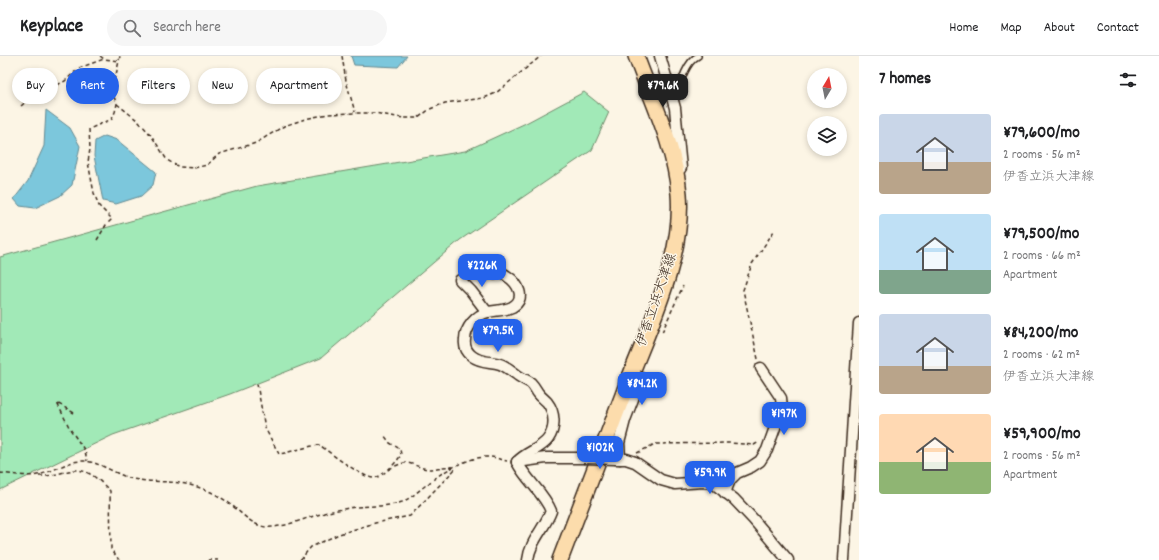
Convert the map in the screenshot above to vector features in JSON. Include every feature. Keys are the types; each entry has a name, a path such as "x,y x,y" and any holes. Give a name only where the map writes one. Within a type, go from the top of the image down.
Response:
{"main road":[{"name":"伊香立浜大津線","path":"560,560 667,279 673,258 678,224 679,196 676,170 666,135 636,56"}],"street":[{"path":"660,56 674,104 681,168 676,170"},
{"path":"495,274 499,272 507,276 518,286 521,295 518,302 513,307 500,311 487,312 469,325 465,334 464,344 468,353 475,359 501,364 531,383 539,395 548,403 552,410 554,419 549,438 544,444 522,456 517,462"},
{"path":"460,280 471,291 487,312"},
{"path":"844,560 859,323"},
{"path":"725,493 730,480 737,473 760,461 767,450 782,408 781,398 761,368"},
{"path":"620,459 619,443 625,420 641,378 631,374"},
{"path":"517,462 546,458 620,459 635,462 662,480 675,484 703,482 713,483 734,499 788,560"},
{"path":"517,462 522,473 548,504 551,511 547,521 530,548 528,560"}],"lane":[{"path":"674,104 684,75 693,59 698,56"}],"path":[{"path":"100,56 104,59"},
{"path":"118,68 120,56"},
{"path":"342,56 346,81 356,113"},
{"path":"97,240 106,225 112,219 99,206 94,193 88,162 90,149 89,129 112,119 117,104 137,120 151,135 167,160 179,167 194,168 207,165 219,154 256,142 284,126 305,119 328,114 356,113 374,113 403,118 418,118 430,109 445,103 484,98 496,93 541,56"},
{"path":"21,106 29,99 65,81 79,68 104,59 119,61"},
{"path":"761,368 743,290 752,264 774,231"},
{"path":"257,384 265,428 279,454 294,452 311,446 320,445 363,475 373,478 380,476 398,459 401,454 400,449 390,443 384,435"},
{"path":"74,413 57,403 84,452 87,461"},
{"path":"620,459 655,444 731,443 754,445 761,441"},
{"path":"35,476 42,475 75,461 87,461 132,479 153,482 175,482 208,490 225,499 248,520 260,526 269,527 284,526 329,512 349,508 402,502 411,497 435,477 454,467 477,458 489,457 517,462"},
{"path":"387,470 403,463 412,464 427,469 444,466 454,467"},
{"path":"300,560 311,547 339,534 375,523 410,516 458,466"},
{"path":"0,473 52,476 77,470 86,472 98,479 110,491 111,549 120,560"},
{"path":"208,560 218,560"}],"green space":[{"path":"584,92 609,112 592,150 460,240 321,358 230,394 113,435 0,490 0,257 257,186 465,151 526,123"}],"water":[{"path":"351,56 407,56 398,67 354,65"},
{"path":"46,110 70,128 80,146 72,185 60,196 35,208 20,206 14,199 28,181 44,146"},
{"path":"105,136 117,140 156,172 153,185 141,196 116,204 103,201 94,156 95,141"}]}
